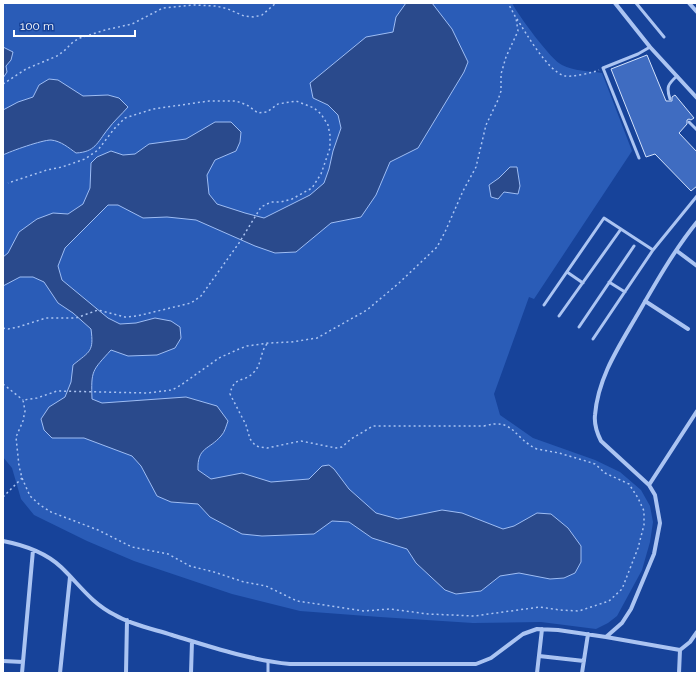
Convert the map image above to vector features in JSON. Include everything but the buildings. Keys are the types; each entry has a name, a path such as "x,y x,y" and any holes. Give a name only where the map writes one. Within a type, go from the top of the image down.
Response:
{"street":[{"path":"615,3 650,46 697,98"},
{"path":"689,3 697,12"},
{"path":"606,637 622,623 631,609 654,554 660,523 655,495 649,484 601,441 597,432 595,416 598,395 606,368 654,285 697,222"},
{"path":"677,251 697,266"},
{"path":"645,301 688,329"},
{"path":"649,484 697,411"},
{"path":"3,541 18,544 48,557 61,567 93,600 115,615 192,641 255,660 268,662 290,664 476,664 491,658 523,634 537,629 588,634 680,650 690,642 697,632"},
{"path":"22,673 33,550"},
{"path":"60,673 70,577"},
{"path":"126,673 127,620"},
{"path":"537,673 542,629"},
{"path":"582,673 588,634"},
{"path":"191,673 192,641"},
{"path":"679,673 680,650"},
{"path":"539,656 584,661"},
{"path":"3,661 23,662"}],"lane":[{"path":"636,3 664,37"},
{"path":"639,158 603,68 638,54 650,46"},
{"path":"670,98 667,91 668,86 677,76"},
{"path":"689,122 697,130"},
{"path":"593,339 654,250 697,196"},
{"path":"544,305 604,218 654,250"},
{"path":"559,316 621,229"},
{"path":"579,327 634,246"},
{"path":"567,272 583,283"},
{"path":"609,282 625,292"},
{"path":"268,662 268,673"}],"path":[{"path":"3,84 26,69 57,56 80,38 136,22 163,8 194,5 216,6 228,9 244,16 254,17 262,15 276,3"},
{"path":"508,3 533,45 551,66 562,74 567,76 578,75 603,68"},
{"path":"3,384 24,400 37,398 57,391 139,393 172,390 219,358 247,346 317,338 367,310 399,283 437,247 445,232 463,191 476,167 486,125 501,91 501,74 506,57 518,31 516,18"},
{"path":"3,328 8,329 18,327 46,318 76,318 98,310 125,317 137,316 191,303 201,296 239,243 261,207 271,202 281,202 292,199 312,188 321,174 330,148 330,135 328,125 321,114 314,108 296,101 278,104 267,112 258,113 247,105 236,101 209,101 186,104 153,109 125,118 114,129 98,150 85,159 8,183"},
{"path":"24,400 25,411 23,421 16,437 19,466 22,478 30,496 40,505 51,512 98,530 132,547 168,554 190,566 244,582 266,586 297,601 364,611 390,609 428,614 474,616 540,607 579,611 609,601 622,589 638,548 644,525 644,511 629,484 605,473 594,464 586,460 537,449 525,442 506,425 494,423 484,426 373,426 342,447 336,448 301,441 267,448 258,447 250,439 246,425 230,394 231,386 236,381 250,376 255,371 258,366 262,349 267,344"},
{"path":"3,497 22,478"}],"shaded area":[{"path":"3,3 512,3 535,37 550,55 562,65 602,73 632,151 534,299 529,297 494,394 500,415 533,438 595,460 620,472 641,490 650,506 653,522 650,542 642,570 617,616 608,623 596,629 541,622 473,623 300,611 232,594 134,561 87,541 34,515 21,499 12,468 3,457"},
{"path":"406,3 432,3 452,29 468,62 464,72 418,148 390,162 376,195 361,217 331,223 296,252 275,253 255,246 196,220 167,217 143,218 118,205 108,205 65,248 58,266 62,280 108,318 120,324 136,323 155,318 171,321 180,327 181,338 175,348 157,355 128,356 111,350 96,367 94,372 92,382 92,399 102,403 186,397 217,406 228,421 224,431 217,441 205,450 199,457 198,463 198,470 211,479 242,473 271,482 309,479 322,466 329,465 334,469 349,489 376,513 398,519 442,510 462,513 503,529 514,526 537,513 551,514 568,528 581,546 581,562 575,573 564,578 550,579 519,573 500,576 481,591 456,594 445,590 416,563 407,549 372,538 349,522 332,521 314,534 262,536 242,534 210,517 198,504 171,502 157,496 141,466 132,456 84,438 52,438 44,430 41,419 49,407 65,397 71,382 73,365 90,350 92,342 91,329 73,313 58,303 44,282 33,277 20,277 3,286 3,257 8,253 19,232 37,219 53,213 68,214 83,204 90,188 91,163 97,157 111,151 123,155 135,154 149,144 186,139 215,122 231,122 241,132 240,142 236,151 215,160 207,175 209,194 217,204 264,218 310,195 324,183 341,128 338,115 328,105 313,98 310,83 366,37 393,32 396,17"},
{"path":"3,47 13,52 11,60 6,66 7,72 3,78"},
{"path":"49,79 58,80 83,96 108,95 119,98 128,107 110,126 95,146 87,151 76,153 61,143 47,140 19,148 3,155 3,110 18,102 33,97 39,85"},
{"path":"510,167 517,167 520,186 518,194 504,192 498,199 491,197 489,185"}]}
